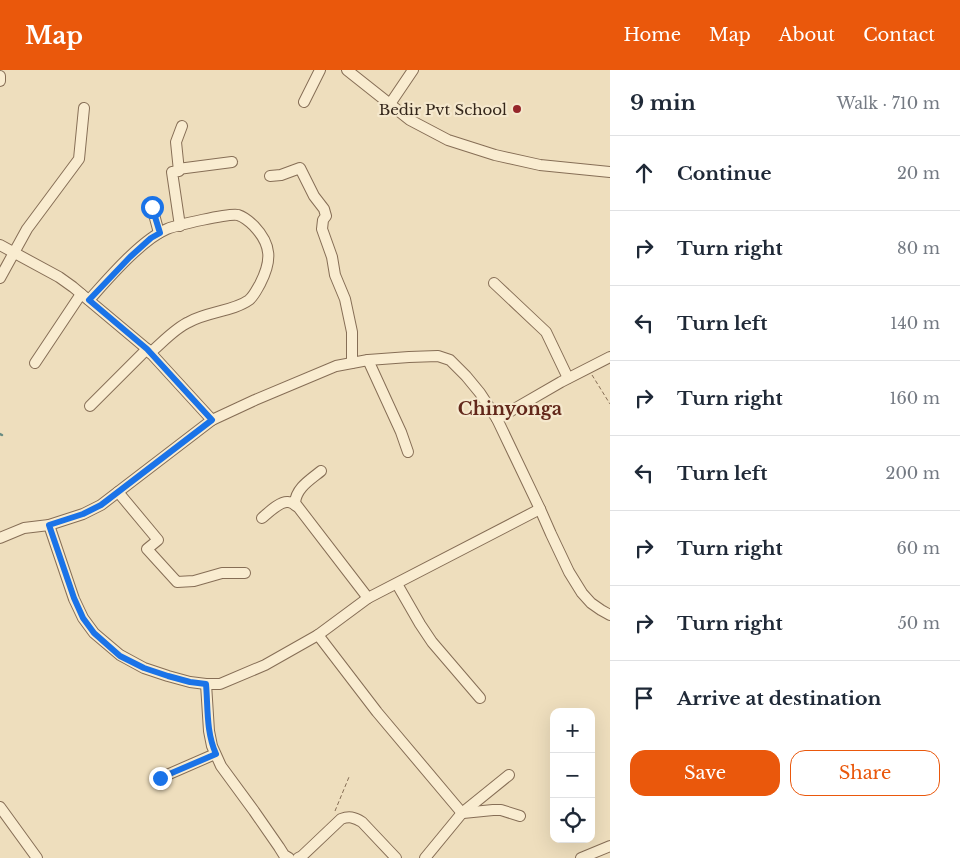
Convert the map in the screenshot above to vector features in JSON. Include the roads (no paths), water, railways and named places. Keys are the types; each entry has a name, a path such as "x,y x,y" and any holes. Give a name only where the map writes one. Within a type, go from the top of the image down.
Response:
{"street":[{"path":"304,102 320,70"},
{"path":"347,70 410,120 448,140 495,155 540,165 610,172"},
{"path":"390,104 413,70"},
{"path":"0,76 0,81"},
{"path":"0,278 27,229 78,159 84,108"},
{"path":"178,169 176,142 182,126"},
{"path":"180,226 172,172 179,171 178,169 232,162"},
{"path":"270,176 281,175 300,168 314,196 324,209 326,216 323,220 322,229 332,257 335,275 345,299 352,332 352,363"},
{"path":"152,207 160,233"},
{"path":"89,300 151,238 168,229 238,215 250,222 263,235 269,262 263,278 250,299 240,305 188,322 149,351 90,406"},
{"path":"0,245 59,277 89,300 149,351 212,420"},
{"path":"494,283 546,332 568,378"},
{"path":"35,363 81,294"},
{"path":"0,538 24,528 49,525 83,514 101,505 212,420 336,366 368,360 438,356 450,360 480,393 497,419 566,564 582,593 591,603 610,615"},
{"path":"497,419 568,378 610,357"},
{"path":"368,360 401,432 408,452"},
{"path":"296,506 296,493 321,471"},
{"path":"118,492 158,540 148,550 177,582 194,581 222,573 245,573"},
{"path":"262,518 273,508 283,503 288,502 296,506 368,598"},
{"path":"49,525 74,598 83,618 94,633 120,656 144,668 190,682 220,684 265,665 318,635 368,598 540,509"},
{"path":"397,584 432,642 480,698"},
{"path":"318,635 376,712 462,813"},
{"path":"206,684 209,731 212,746 221,766 278,847 289,858"},
{"path":"160,778 216,754"},
{"path":"425,858 462,813 509,775"},
{"path":"0,807 37,858"},
{"path":"462,813 501,810 520,816"},
{"path":"298,858 339,821 348,816 362,822 396,858"},
{"path":"581,858 610,846"}],"place":[{"name":"Bedir Pvt School","path":"517,109"}],"district":[{"name":"Chinyonga","path":"510,409"}]}
